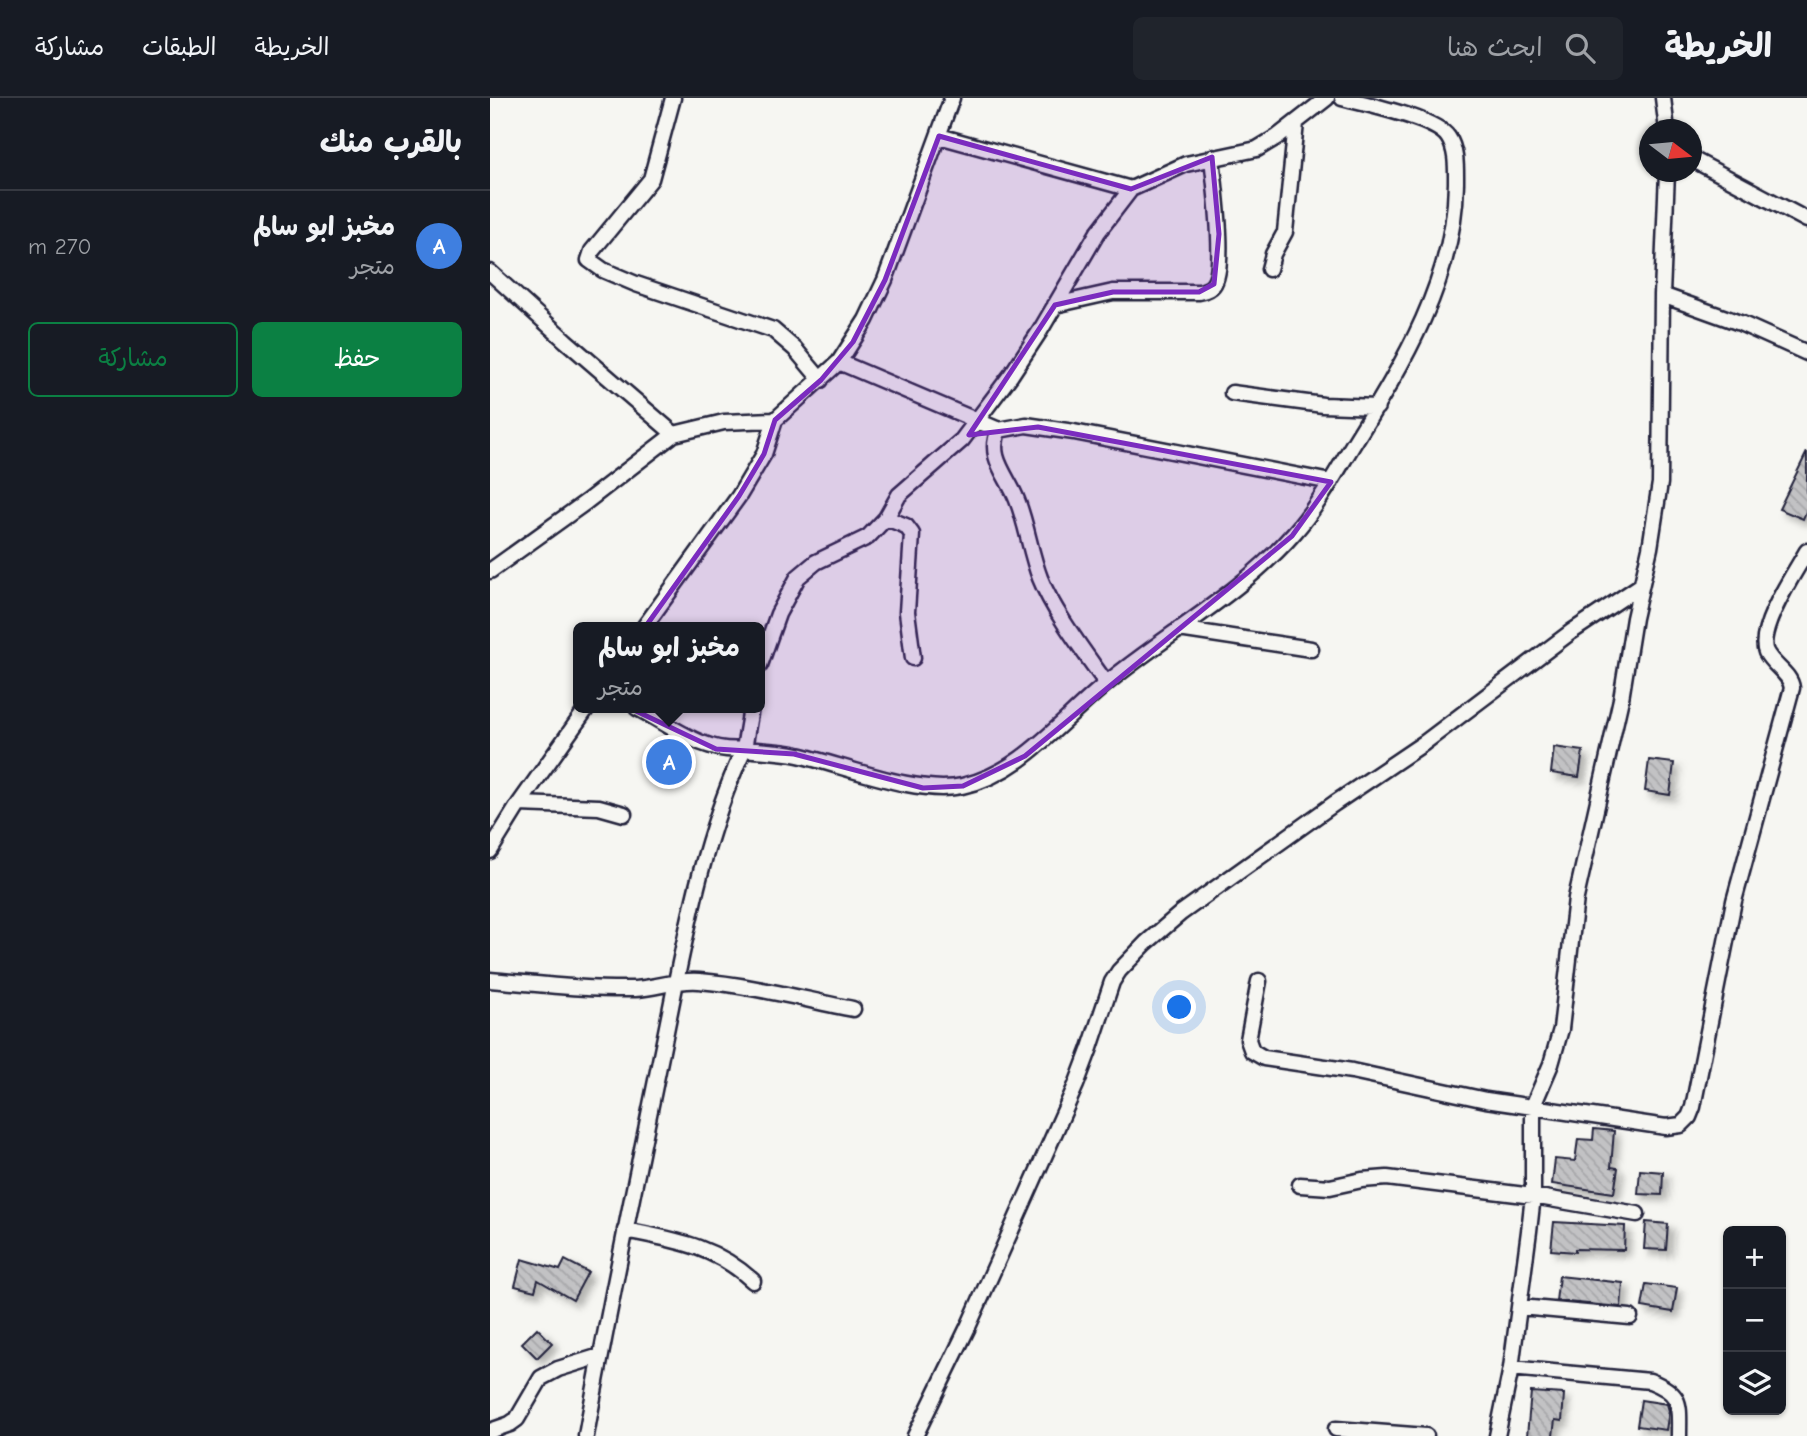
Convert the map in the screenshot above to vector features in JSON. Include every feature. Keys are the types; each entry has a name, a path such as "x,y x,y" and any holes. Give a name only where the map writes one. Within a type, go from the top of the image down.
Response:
{"street":[{"path":"673,98 650,179 592,251 589,260 603,270 628,281 773,330 796,349 821,380"},
{"path":"649,622 739,496 764,454 775,420 839,362 866,320 880,290 952,98"},
{"path":"765,639 798,577 807,567 868,537 886,518 899,495 955,447 978,421 1040,331 1098,232 1119,201 1131,189 1186,164 1257,149 1327,98"},
{"path":"646,713 716,749 794,754 923,788 962,786 999,772 1025,756 1107,683 1278,550 1306,519 1331,482 1413,343 1440,271 1452,224 1456,193 1455,159 1450,140 1437,127 1342,98"},
{"path":"1663,98 1666,119"},
{"path":"1269,270 1273,254 1285,232 1296,123"},
{"path":"939,136 1131,189"},
{"path":"1055,305 1103,293 1199,292 1214,284 1217,276 1219,234 1212,157"},
{"path":"1702,164 1807,220"},
{"path":"1497,1436 1511,1368 1533,1196 1533,1106 1559,1042 1576,898 1620,699 1660,483 1662,295 1667,182"},
{"path":"490,272 674,434"},
{"path":"1662,295 1740,323 1807,353"},
{"path":"839,362 999,430 1026,425 1074,432 1331,482"},
{"path":"1232,393 1323,405 1377,407"},
{"path":"490,571 674,434 724,422 775,420"},
{"path":"999,430 995,442 996,458 1017,499 1041,580 1076,640 1107,683"},
{"path":"886,518 906,526 912,534 907,612 913,658"},
{"path":"1259,981 1248,1040 1252,1051 1264,1058 1352,1070 1461,1095 1666,1128 1681,1125 1689,1117 1708,1041 1734,901 1792,688 1791,681 1766,651 1764,634 1807,551"},
{"path":"915,1436 968,1327 1076,1085 1107,991 1119,971 1181,913 1433,737 1571,632 1640,586"},
{"path":"1179,629 1311,649"},
{"path":"1791,681 1807,684"},
{"path":"490,850 583,713"},
{"path":"586,1436 625,1230 693,903 711,839 744,749 750,713"},
{"path":"519,804 599,807 624,814"},
{"path":"490,980 615,989 640,989 676,982 700,981 853,1009"},
{"path":"1300,1185 1330,1187 1379,1178 1533,1196 1637,1214"},
{"path":"625,1230 696,1246 725,1259 752,1281"},
{"path":"1520,1307 1630,1318"},
{"path":"490,1430 517,1419 541,1378 558,1369 600,1356"},
{"path":"1511,1368 1650,1381 1667,1387 1679,1404 1679,1436"},
{"path":"1336,1429 1426,1436"}],"highlighted area":[{"path":"939,136 1131,189 1212,157 1219,234 1214,284 1199,292 1113,292 1055,305 969,435 1038,427 1331,482 1292,536 1025,756 963,786 923,788 794,754 716,749 598,693 739,496 764,454 775,420 821,380 853,342 885,280"}],"building":[{"path":"1807,452 1807,509 1803,519 1779,509"},
{"path":"1554,747 1583,751 1579,777 1551,773"},
{"path":"1649,760 1674,763 1670,795 1645,791"},
{"path":"1594,1129 1614,1131 1611,1167 1618,1168 1614,1193 1552,1184 1555,1159 1575,1161 1578,1139 1593,1140"},
{"path":"1640,1170 1663,1172 1662,1195 1638,1194"},
{"path":"1554,1222 1625,1226 1624,1250 1551,1250"},
{"path":"1646,1222 1668,1224 1666,1250 1644,1249"},
{"path":"522,1259 560,1270 565,1260 588,1272 573,1300 538,1280 535,1291 515,1286"},
{"path":"1559,1276 1623,1283 1621,1307 1556,1301"},
{"path":"1646,1284 1677,1288 1673,1312 1642,1307"},
{"path":"537,1328 552,1343 537,1358 522,1343"},
{"path":"1531,1392 1564,1394 1562,1421 1555,1420 1553,1436 1527,1436"},
{"path":"1641,1400 1667,1404 1669,1411 1666,1430 1637,1426"}],"place":[{"name":"مخبز ابو سالم","path":"669,762"}]}
